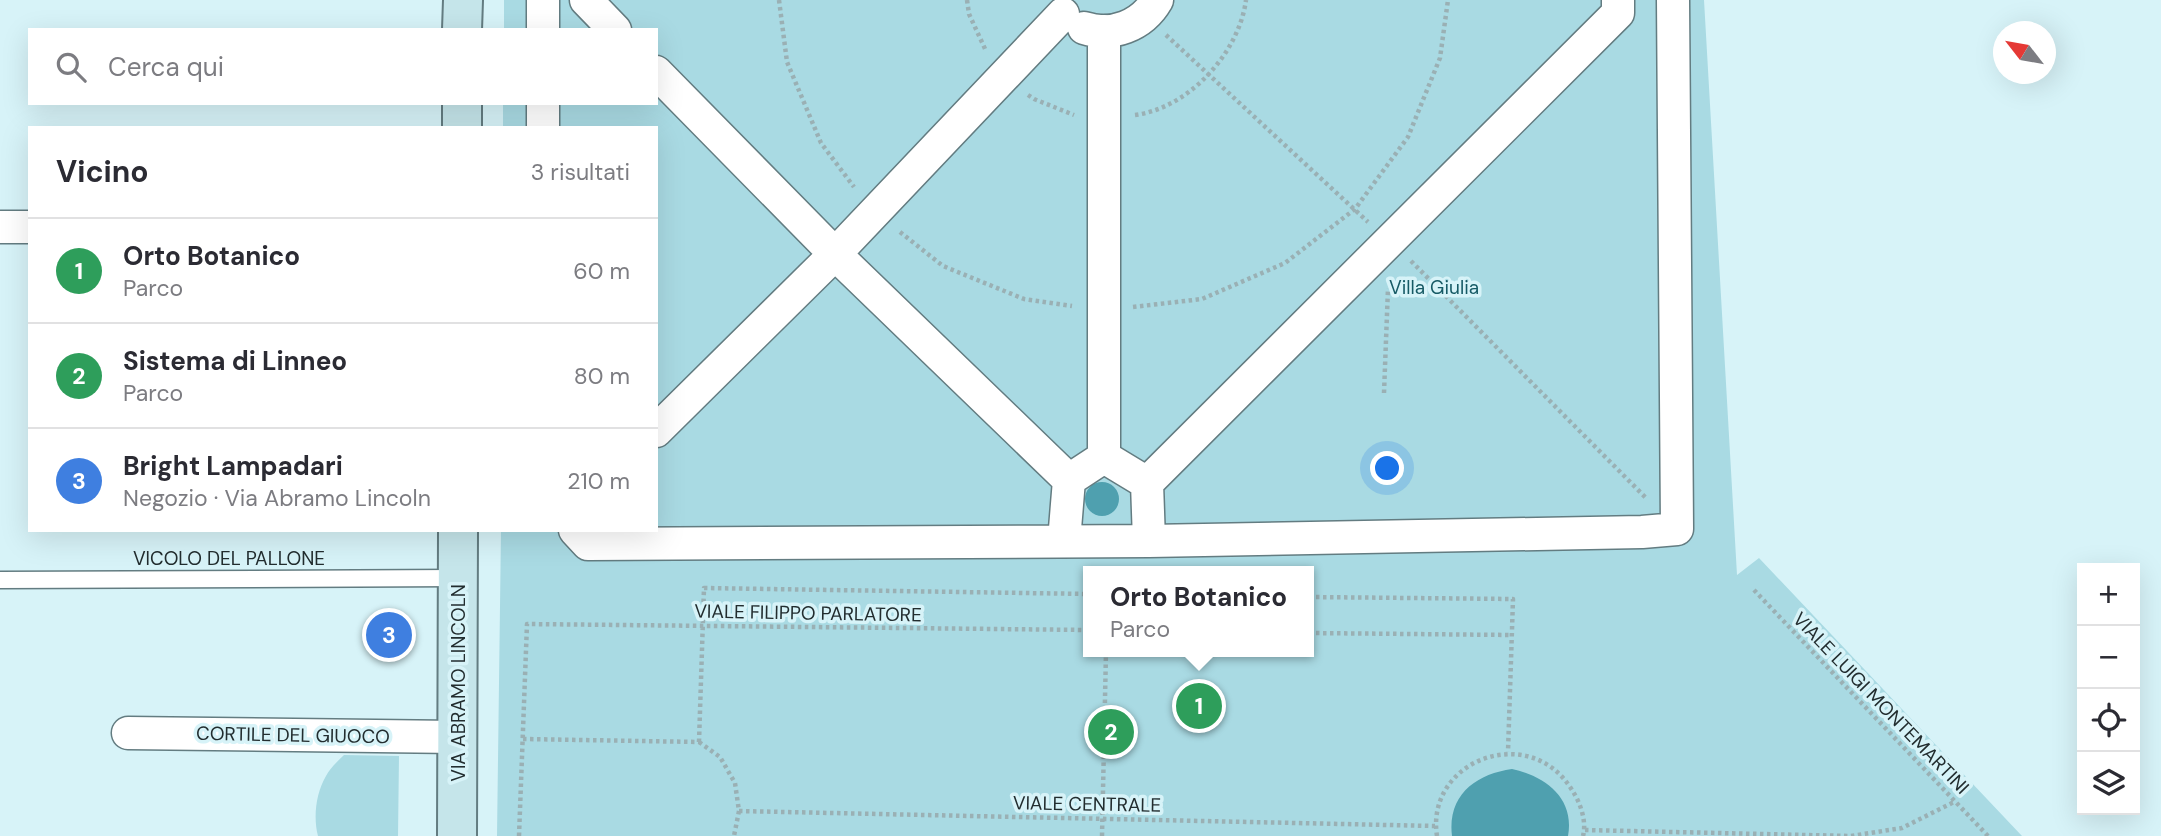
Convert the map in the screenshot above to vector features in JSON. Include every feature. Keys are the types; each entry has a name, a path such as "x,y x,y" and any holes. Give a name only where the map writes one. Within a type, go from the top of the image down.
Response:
{"street":[{"path":"463,0 463,28"},
{"path":"543,0 543,28"},
{"path":"586,0 613,28"},
{"path":"1149,541 1147,483 1618,13 1618,0"},
{"path":"577,532 588,544 1149,541 1642,532 1677,529 1673,0"},
{"path":"658,429 835,254 1057,7 1074,24 1104,31 1118,30 1132,24 1151,8"},
{"path":"1104,31 1104,457"},
{"path":"658,74 835,254 1069,480 1065,541"},
{"path":"462,105 462,126"},
{"path":"543,105 543,126"},
{"path":"0,227 28,227"},
{"path":"1104,457 1147,483"},
{"path":"1069,480 1104,457"},
{"name":"VIA ABRAMO LINCOLN","path":"457,836 458,532"},
{"name":"CORTILE DEL GIUOCO","path":"128,733 457,737"}],"lane":[{"name":"VICOLO DEL PALLONE","path":"0,580 458,578"}],"path":[{"path":"779,0 787,62 821,143 874,212 943,265 1024,299 1104,310 1202,299 1285,263 1354,209 1408,137 1440,58 1448,0"},
{"path":"1034,99 1068,114 1104,119 1143,114 1179,99 1209,75 1231,46 1245,13 1246,0"},
{"path":"1151,8 1209,75 1389,241 1677,529"},
{"path":"1384,393 1388,287"},
{"path":"699,742 704,588 1083,594"},
{"name":"VIALE LUIGI MONTEMARTINI","path":"1754,590 1988,836"},
{"path":"1314,597 1513,599 1507,752"},
{"name":"VIALE FILIPPO PARLATORE","path":"523,739 527,624 1083,630"},
{"path":"1314,633 1512,635"},
{"path":"1102,836 1106,657"},
{"path":"519,836 523,739 699,742 720,757 736,783 739,811 734,836"},
{"path":"1437,836 1435,825 1442,797 1458,773 1483,758 1507,752 1541,759 1564,776 1579,801 1584,833 1851,836 1902,828 1956,801"},
{"name":"VIALE CENTRALE","path":"739,811 1435,825"}],"green space":[{"name":"Villa Giulia","path":"504,0 1704,0 1737,575 1759,558 2022,836 497,836 501,532 658,532 658,126 503,126 503,105 658,105 658,28 504,28"},
{"path":"344,755 399,756 398,836 318,836 316,813 320,790 330,770"}],"shaded area":[{"path":"1102,482 1114,487 1119,499 1114,511 1102,516 1090,511 1085,499 1090,487"},
{"path":"1512,769 1536,777 1555,791 1567,810 1568,836 1452,836 1454,809 1467,789 1487,776"}],"place":[{"name":"Bright Lampadari","path":"389,635"},
{"name":"Orto Botanico","path":"1199,706"},
{"name":"Sistema di Linneo","path":"1111,732"}]}
